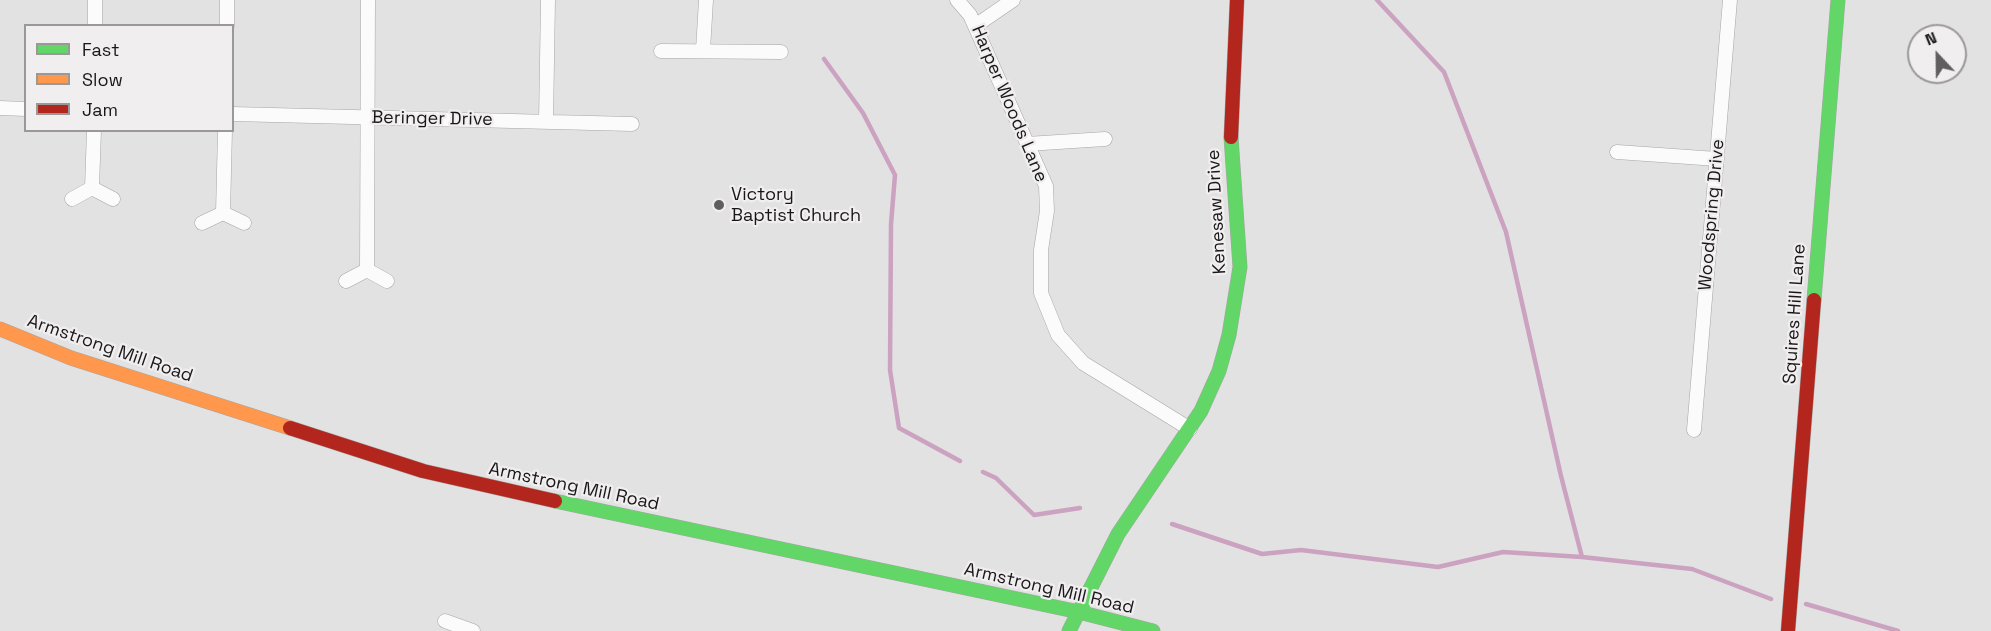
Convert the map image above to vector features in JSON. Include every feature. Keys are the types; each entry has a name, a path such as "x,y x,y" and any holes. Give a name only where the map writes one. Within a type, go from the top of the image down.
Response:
{"street":[{"path":"95,0 95,24"},
{"path":"227,0 227,24"},
{"path":"367,270 368,0"},
{"path":"546,122 548,0"},
{"path":"703,50 706,0"},
{"name":"Harper Woods Lane","path":"957,0 970,15 1046,186 1047,211 1041,250 1041,293 1058,335 1083,363 1190,429"},
{"path":"975,26 1013,0"},
{"name":"Kenesaw Drive","path":"1070,631 1118,534 1190,429 1219,371 1236,301 1240,267 1231,131 1237,0"},
{"name":"Woodspring Drive","path":"1694,430 1730,0"},
{"name":"Squires Hill Lane","path":"1788,631 1838,0"},
{"path":"661,51 781,52"},
{"path":"0,108 24,109"},
{"name":"Beringer Drive","path":"234,114 632,124"},
{"path":"93,188 94,132"},
{"path":"223,213 225,132"},
{"path":"1027,144 1105,139"},
{"path":"1617,152 1717,159"},
{"path":"93,188 113,199"},
{"path":"72,199 93,188"},
{"path":"223,213 244,223"},
{"path":"202,223 223,213"},
{"path":"367,270 387,280"},
{"path":"346,281 367,270"},
{"name":"Armstrong Mill Road","path":"0,329 71,358 423,471 657,524 1079,612 1153,631"},
{"path":"445,621 473,631"}],"waterway":[{"path":"1377,0 1444,72 1506,232 1561,476 1582,557 1692,569 1771,599"},
{"path":"824,59 863,113 895,175 891,224 890,370 899,428 960,461"},
{"path":"983,472 996,478 1034,515 1080,508"},
{"path":"1172,524 1262,554 1301,550 1438,567 1503,552 1582,557"},
{"path":"1806,604 1898,631"}],"traffic: fast":[{"path":"1814,300 1838,0"},
{"path":"1069,631 1118,534 1201,411 1219,371 1229,335 1240,267 1231,137"},
{"path":"555,501 1079,612 1153,631"}],"traffic: slow":[{"path":"0,329 71,358 290,428"}],"traffic: jam":[{"path":"1231,137 1237,0"},
{"path":"1788,631 1814,300"},
{"path":"290,428 423,471 555,501"}],"place":[{"name":"Victory Baptist Church","path":"719,205"}]}
